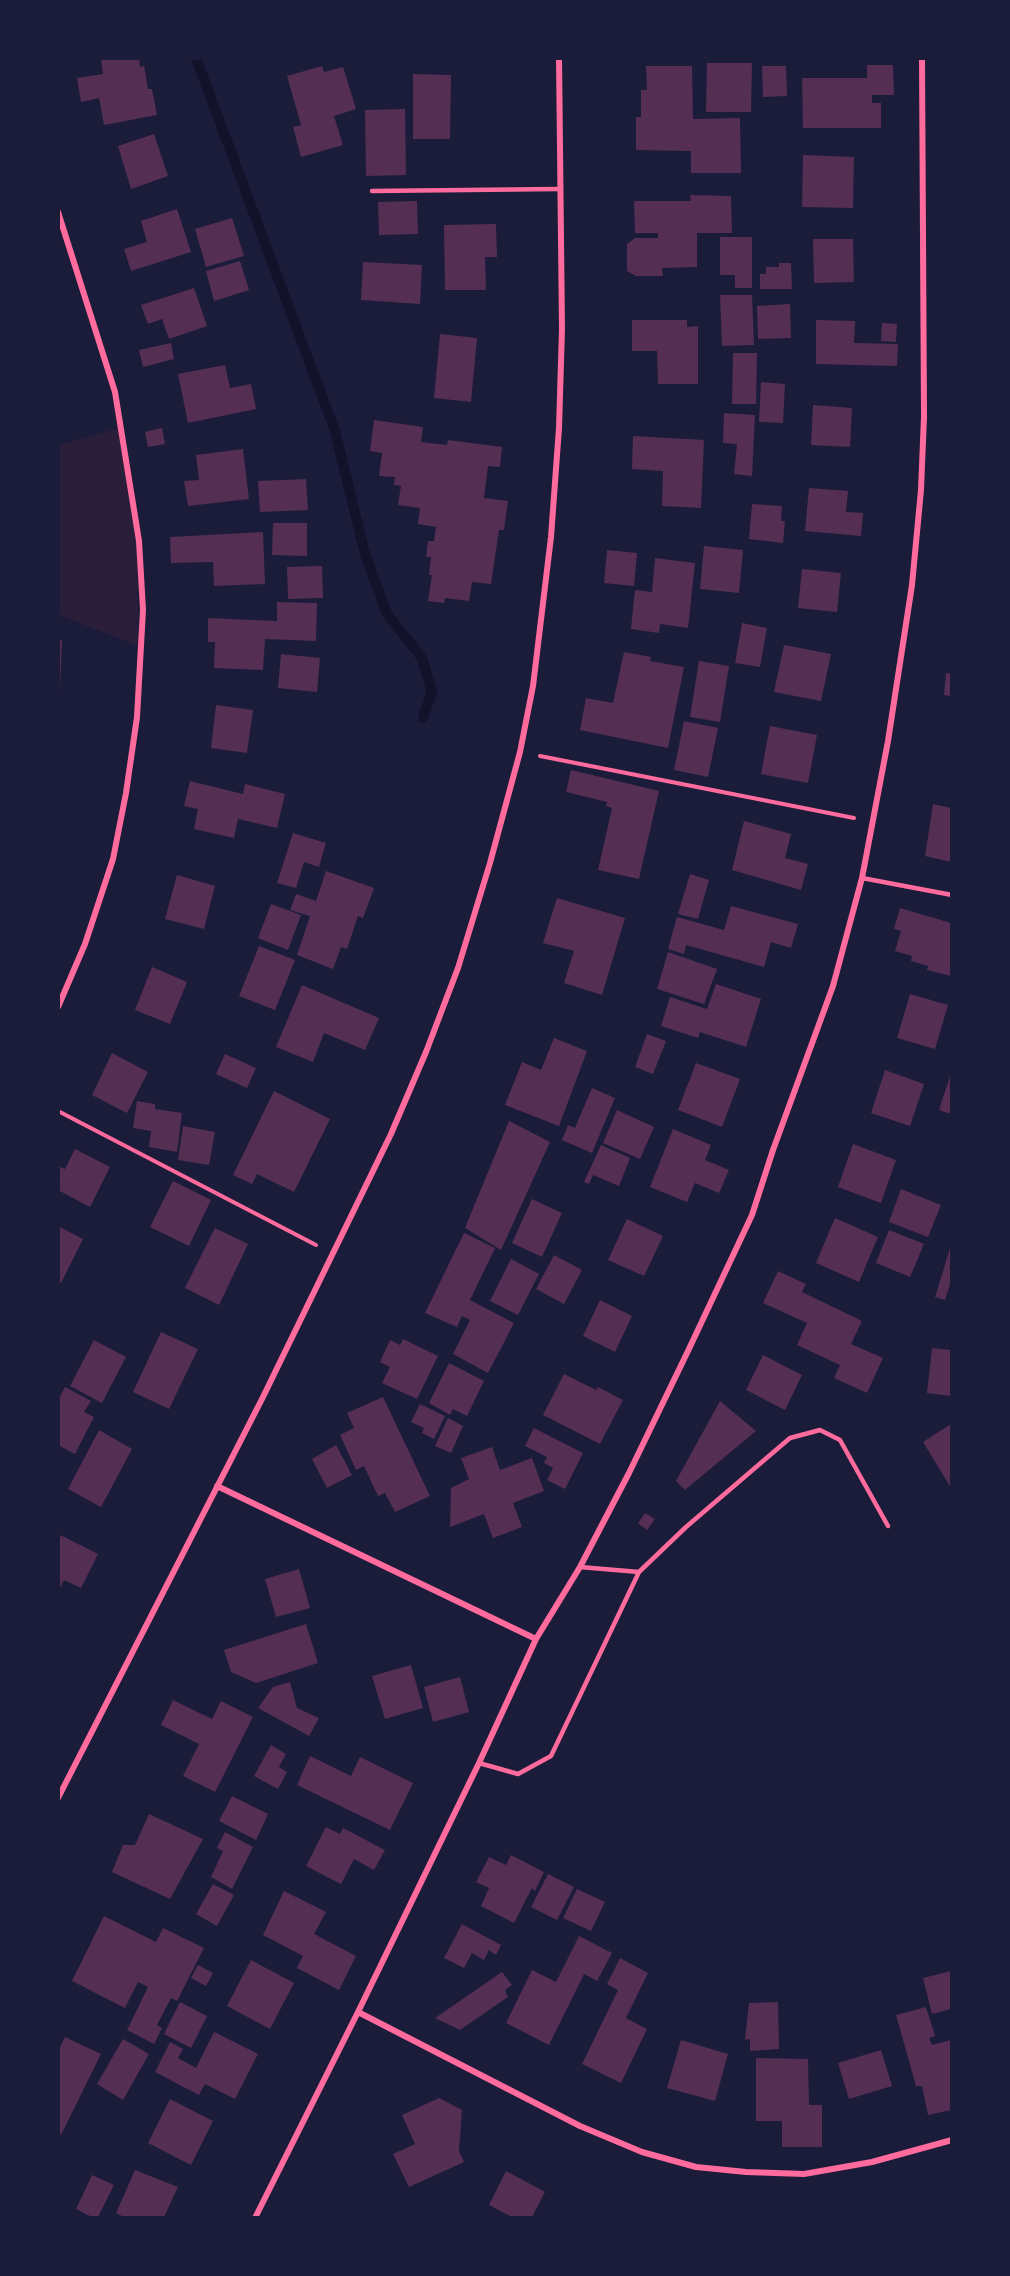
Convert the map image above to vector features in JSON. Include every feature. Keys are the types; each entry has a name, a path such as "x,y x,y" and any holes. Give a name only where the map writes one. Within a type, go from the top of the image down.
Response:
{"street":[{"path":"58,1798 217,1486 391,1134 458,968 490,863 520,752 532,686 551,537 559,428 562,329 559,58"},
{"path":"255,2217 479,1764 536,1639 580,1567 644,1443 752,1215 773,1150 833,986 862,878 888,741 912,585 921,490 924,417 922,58"},
{"path":"58,212 115,392 139,541 143,610 137,717 113,860 85,944 58,1007"},
{"path":"217,1486 536,1639"},
{"path":"358,2012 579,2126 642,2152 696,2167 804,2174 872,2162 951,2140"}],"lane":[{"path":"372,191 560,189"},
{"path":"862,878 951,895"},
{"path":"479,1764 518,1774 551,1756 639,1572 686,1527 790,1438 820,1430 840,1440 888,1526"},
{"path":"580,1567 639,1572"}],"path":[{"path":"520,752 872,821"},
{"path":"58,1111 332,1254"}],"shaded area":[{"path":"119,428 137,536 138,646 59,615 58,445"}],"building":[{"path":"101,58 139,58 140,67 144,66 148,89 152,89 157,115 104,125 99,98 81,102 77,78 103,74"},
{"path":"707,63 752,63 751,112 706,112"},
{"path":"867,65 893,65 894,95 872,95 872,103 881,103 881,128 803,128 802,78 867,78"},
{"path":"322,66 324,72 343,67 356,109 334,116 343,145 301,157 293,127 301,125 287,76"},
{"path":"646,66 692,66 693,119 740,118 741,173 691,173 691,151 636,150 636,117 641,117 641,90 647,90"},
{"path":"762,66 786,66 787,96 763,97"},
{"path":"413,74 451,75 450,139 413,139"},
{"path":"405,109 406,175 366,176 365,110"},
{"path":"154,134 168,176 131,189 118,146"},
{"path":"803,155 854,157 853,208 802,207"},
{"path":"690,195 731,196 732,233 697,233 697,267 662,268 663,276 636,276 627,271 627,244 635,238 658,238 658,233 635,233 634,201 691,201"},
{"path":"417,201 418,234 379,235 378,202"},
{"path":"177,209 191,252 131,271 124,249 147,242 141,221"},
{"path":"232,218 244,256 206,267 195,229"},
{"path":"496,224 497,257 485,257 486,290 445,290 444,225"},
{"path":"720,237 752,237 752,288 735,288 735,275 720,275"},
{"path":"813,239 853,239 854,282 814,283"},
{"path":"240,261 249,290 214,301 206,271"},
{"path":"363,262 422,265 420,304 361,300"},
{"path":"779,263 791,263 792,289 760,289 760,274 766,274 766,267 779,267"},
{"path":"194,288 207,326 169,339 162,319 148,324 141,305"},
{"path":"720,295 752,295 754,345 722,346"},
{"path":"790,304 791,338 758,339 757,306"},
{"path":"632,320 687,320 687,327 698,326 698,384 658,384 657,351 632,351"},
{"path":"816,320 855,321 854,343 898,344 897,366 816,364"},
{"path":"882,323 897,324 896,342 881,341"},
{"path":"440,334 477,338 471,402 434,398"},
{"path":"171,343 174,359 143,367 139,350"},
{"path":"733,353 757,353 756,404 732,404"},
{"path":"225,365 230,388 251,384 256,409 188,423 178,374"},
{"path":"761,382 785,384 783,423 759,422"},
{"path":"813,405 852,408 850,447 811,445"},
{"path":"724,413 755,415 752,476 734,474 737,444 723,443"},
{"path":"374,420 423,427 421,442 447,445 448,440 502,447 500,467 488,466 484,498 508,501 504,530 499,530 491,584 472,582 469,601 445,598 444,603 428,601 432,575 429,575 431,557 426,557 428,541 434,541 436,527 418,524 420,508 398,505 401,486 394,485 395,477 379,476 382,453 370,451"},
{"path":"162,428 165,444 148,447 145,432"},
{"path":"633,436 704,440 701,508 662,506 663,471 632,469"},
{"path":"243,449 249,499 188,506 184,481 199,480 196,455"},
{"path":"306,479 308,510 260,512 258,481"},
{"path":"809,488 848,491 846,512 863,513 861,536 805,531"},
{"path":"752,504 782,506 781,521 785,521 783,543 749,539"},
{"path":"273,523 307,523 307,556 272,555"},
{"path":"263,532 265,584 214,586 213,562 171,563 170,537"},
{"path":"704,546 743,550 739,593 700,589"},
{"path":"607,550 637,553 634,586 604,583"},
{"path":"655,558 695,563 688,628 660,624 659,633 631,629 635,590 652,592"},
{"path":"322,566 323,598 288,599 287,567"},
{"path":"802,569 841,573 837,612 798,608"},
{"path":"277,602 317,603 316,641 265,639 263,670 214,668 215,642 208,642 208,618 277,621"},
{"path":"742,623 767,628 760,667 735,663"},
{"path":"58,640 62,640 60,689 58,689"},
{"path":"784,645 831,654 821,701 774,692"},
{"path":"624,652 651,657 650,661 684,667 668,748 580,730 586,698 613,703"},
{"path":"281,654 320,658 317,692 278,688"},
{"path":"699,661 729,666 720,722 690,717"},
{"path":"946,673 951,674 951,696 944,695"},
{"path":"216,705 253,710 247,753 211,748"},
{"path":"684,721 718,728 708,777 674,770"},
{"path":"770,726 817,735 808,783 761,774"},
{"path":"571,770 659,791 639,879 598,870 612,808 606,806 607,802 566,792"},
{"path":"190,781 243,794 245,784 285,794 277,828 238,819 234,838 194,829 198,809 184,806"},
{"path":"933,804 951,808 951,862 925,856"},
{"path":"744,821 791,834 785,858 808,864 801,890 732,870"},
{"path":"293,833 326,843 319,867 304,862 296,888 277,883"},
{"path":"326,871 374,888 363,918 358,916 347,949 341,947 333,969 297,955 310,916 290,910 296,894 316,901"},
{"path":"690,874 709,880 698,919 678,914"},
{"path":"177,875 215,886 204,929 165,919"},
{"path":"557,898 625,918 602,995 564,983 574,951 543,943"},
{"path":"271,904 301,915 288,950 258,938"},
{"path":"731,906 798,924 791,948 771,942 764,967 686,945 684,954 668,949 677,917 724,930"},
{"path":"900,908 951,923 951,976 927,970 928,966 911,961 912,956 895,951 901,931 894,929"},
{"path":"259,946 295,960 275,1010 239,996"},
{"path":"668,952 717,969 704,1004 657,989"},
{"path":"152,967 187,982 170,1024 135,1010"},
{"path":"716,984 761,999 746,1047 700,1032 698,1038 661,1026 670,997 707,1009"},
{"path":"302,985 379,1018 365,1050 324,1033 313,1062 276,1047"},
{"path":"910,994 948,1005 935,1049 897,1038"},
{"path":"647,1034 666,1041 653,1074 635,1067"},
{"path":"554,1038 587,1051 559,1126 505,1105 522,1062 541,1070"},
{"path":"112,1053 148,1072 127,1113 92,1095"},
{"path":"225,1054 256,1068 247,1088 216,1074"},
{"path":"696,1063 740,1079 722,1127 678,1110"},
{"path":"885,1070 924,1084 910,1126 871,1113"},
{"path":"951,1073 951,1114 939,1110"},
{"path":"592,1088 615,1098 592,1153 562,1140 568,1125 575,1128"},
{"path":"274,1091 330,1119 294,1192 257,1174 252,1184 233,1175"},
{"path":"137,1101 155,1104 155,1109 182,1113 177,1152 149,1147 151,1131 133,1128"},
{"path":"617,1110 654,1127 640,1159 603,1143"},
{"path":"509,1121 550,1142 501,1250 465,1228"},
{"path":"183,1126 215,1132 209,1165 178,1160"},
{"path":"673,1129 711,1145 705,1160 729,1170 719,1193 695,1183 687,1202 650,1187"},
{"path":"853,1144 896,1160 881,1203 838,1187"},
{"path":"601,1145 630,1158 619,1186 593,1175 589,1184 584,1182"},
{"path":"75,1149 110,1167 90,1207 58,1190 58,1166 65,1169"},
{"path":"173,1181 211,1200 189,1246 150,1227"},
{"path":"901,1189 941,1205 928,1237 889,1222"},
{"path":"532,1199 562,1213 542,1257 512,1243"},
{"path":"835,1218 878,1237 859,1282 816,1263"},
{"path":"627,1219 663,1236 644,1276 608,1260"},
{"path":"58,1226 83,1239 61,1283 58,1282"},
{"path":"215,1228 248,1244 219,1305 185,1288"},
{"path":"889,1230 924,1244 910,1277 876,1263"},
{"path":"464,1233 495,1248 470,1300 514,1323 488,1373 453,1354 470,1320 462,1316 457,1327 425,1313"},
{"path":"951,1245 951,1281 945,1300 935,1297"},
{"path":"554,1255 582,1270 564,1304 536,1289"},
{"path":"511,1259 539,1274 518,1315 490,1301"},
{"path":"778,1271 806,1284 802,1292 862,1321 851,1344 883,1358 867,1393 834,1378 840,1365 797,1345 807,1323 763,1303"},
{"path":"600,1300 632,1316 615,1352 583,1336"},
{"path":"161,1332 198,1349 169,1409 133,1392"},
{"path":"403,1339 438,1356 417,1399 382,1383 390,1367 380,1362 390,1340 400,1345"},
{"path":"94,1340 126,1357 102,1403 70,1386"},
{"path":"932,1348 951,1350 951,1396 927,1393"},
{"path":"763,1355 802,1375 785,1410 746,1390"},
{"path":"449,1363 484,1381 467,1416 453,1409 450,1415 429,1403"},
{"path":"564,1374 596,1390 598,1387 623,1400 600,1444 543,1415"},
{"path":"65,1387 91,1401 84,1412 94,1417 75,1454 58,1445 58,1400"},
{"path":"383,1397 430,1496 395,1512 385,1493 378,1496 364,1466 356,1470 340,1435 354,1428 347,1413"},
{"path":"720,1401 756,1431 685,1490 676,1481"},
{"path":"420,1404 445,1416 434,1439 422,1433 424,1428 411,1422"},
{"path":"448,1418 463,1426 451,1453 435,1446"},
{"path":"951,1424 951,1488 923,1442"},
{"path":"534,1428 583,1453 565,1489 547,1480 553,1468 544,1463 547,1457 525,1446"},
{"path":"99,1430 132,1449 101,1507 68,1489"},
{"path":"336,1445 352,1475 327,1488 312,1459"},
{"path":"492,1447 500,1470 532,1458 544,1491 513,1503 522,1527 493,1538 484,1514 450,1527 451,1488 469,1479 461,1458"},
{"path":"645,1513 655,1519 647,1530 638,1523"},
{"path":"58,1534 98,1554 81,1588 64,1580 58,1592"},
{"path":"299,1569 310,1608 276,1617 265,1579"},
{"path":"306,1624 318,1663 256,1683 231,1672 224,1650"},
{"path":"411,1665 423,1708 385,1719 372,1676"},
{"path":"460,1677 469,1712 433,1722 424,1687"},
{"path":"290,1682 297,1708 319,1718 309,1736 258,1708 273,1687"},
{"path":"173,1700 212,1719 221,1701 253,1717 215,1792 183,1776 199,1744 161,1725"},
{"path":"271,1745 286,1754 279,1767 287,1772 278,1789 254,1776"},
{"path":"310,1756 351,1776 360,1757 413,1783 390,1830 297,1785"},
{"path":"232,1796 268,1814 256,1840 219,1821"},
{"path":"149,1814 203,1839 170,1899 112,1872 123,1845 135,1845"},
{"path":"326,1827 340,1834 343,1828 385,1850 374,1870 354,1859 341,1884 306,1866"},
{"path":"225,1832 253,1847 232,1889 211,1877 223,1851 217,1848"},
{"path":"511,1855 544,1872 535,1891 532,1888 514,1923 481,1906 489,1888 476,1882 489,1857 506,1865"},
{"path":"548,1874 574,1887 557,1920 531,1907"},
{"path":"213,1884 234,1895 217,1926 196,1914"},
{"path":"577,1889 605,1902 591,1931 563,1918"},
{"path":"284,1891 326,1912 314,1934 356,1956 339,1990 297,1968 303,1956 263,1935"},
{"path":"104,1916 156,1942 163,1928 204,1948 177,2001 171,1998 157,2025 162,2028 154,2044 127,2030 148,1987 138,1982 125,2008 72,1981"},
{"path":"462,1924 501,1945 496,1955 489,1950 484,1960 472,1953 464,1968 444,1958"},
{"path":"579,1936 612,1953 597,1981 584,1974 549,2045 506,2023 532,1970 556,1982"},
{"path":"620,1958 648,1973 626,2018 647,2029 621,2083 582,2064 618,1990 607,1984"},
{"path":"251,1960 294,1983 270,2029 227,2006"},
{"path":"198,1965 213,1973 206,1986 191,1978"},
{"path":"951,1971 951,2009 932,2014 923,1978"},
{"path":"502,1972 512,1985 505,1990 508,1997 460,2030 435,2018"},
{"path":"180,2002 207,2016 191,2048 164,2034"},
{"path":"778,2002 779,2049 750,2051 750,2039 745,2040 749,2003"},
{"path":"926,2007 935,2036 929,2038 932,2045 951,2040 951,2110 928,2115 922,2086 916,2086 896,2015"},
{"path":"214,2032 258,2054 235,2099 205,2084 199,2095 155,2072 170,2042 183,2049 178,2058 196,2068"},
{"path":"65,2037 101,2054 61,2135 58,2134 58,2051"},
{"path":"123,2039 149,2054 123,2100 97,2084"},
{"path":"681,2040 728,2054 715,2101 667,2088"},
{"path":"881,2050 892,2086 849,2099 838,2063"},
{"path":"756,2058 808,2059 809,2105 822,2105 822,2147 782,2147 782,2121 756,2121"},
{"path":"439,2098 462,2110 459,2151 464,2162 409,2187 393,2154 415,2144 402,2115"},
{"path":"170,2099 213,2121 191,2165 148,2143"},
{"path":"135,2170 178,2187 164,2217 124,2217 116,2213"},
{"path":"506,2171 545,2192 532,2217 512,2217 489,2205"},
{"path":"92,2175 114,2185 98,2217 92,2217 76,2209"}],"waterway":[{"path":"196,58 335,431 365,554 387,614 422,658 432,692 423,718"}]}
